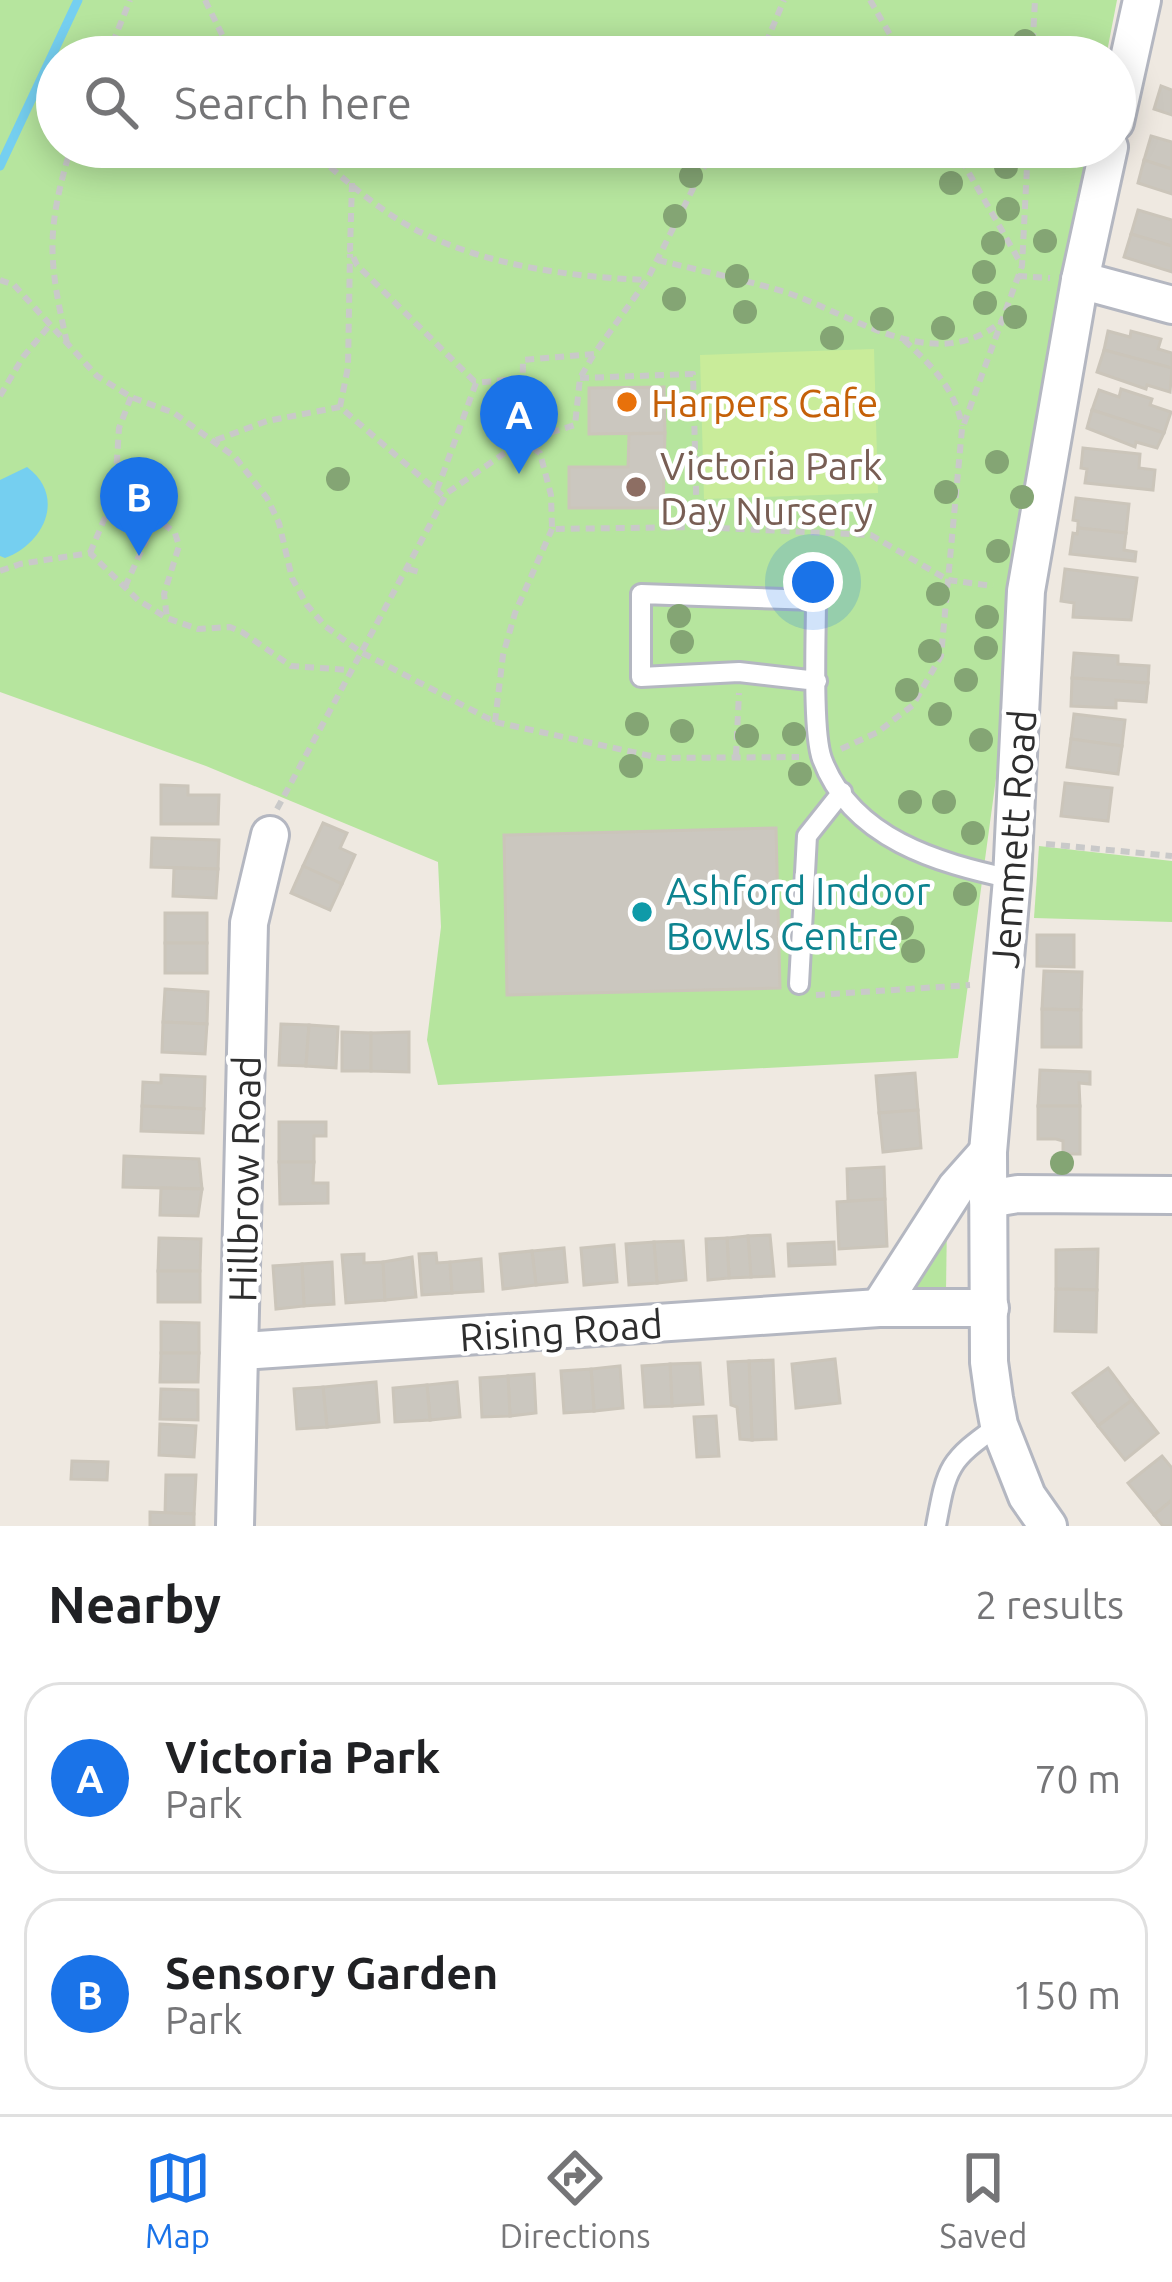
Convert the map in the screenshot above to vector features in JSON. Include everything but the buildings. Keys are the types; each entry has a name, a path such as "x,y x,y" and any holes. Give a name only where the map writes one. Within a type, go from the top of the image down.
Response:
{"street":[{"path":"1134,36 1142,0"},
{"name":"Jemmett Road","path":"1048,1526 1028,1496 998,1425 989,1362 988,1152 1012,879 1026,591 1104,168"},
{"path":"1080,280 1172,305"},
{"name":"Hillbrow Road","path":"235,1526 249,923 270,835"},
{"path":"879,1308 956,1188 988,1152"},
{"path":"988,1199 1018,1194 1172,1195"},
{"name":"Rising Road","path":"242,1352 879,1308 990,1308"}],"lane":[{"path":"817,681 739,672 641,677 641,594 816,600 821,757 842,792 897,845 944,863 1012,879"},
{"path":"799,984 807,836 842,792"},
{"path":"936,1526 945,1473 998,1425"}],"path":[{"path":"115,36 130,0"},
{"path":"205,0 223,36"},
{"path":"769,36 784,0"},
{"path":"870,0 891,36"},
{"path":"1033,36 1035,0"},
{"path":"66,168 50,230 51,274 69,350"},
{"path":"334,168 416,230 469,253 528,267 647,280"},
{"path":"441,494 522,441 574,425 580,378 647,280 703,168"},
{"path":"966,168 1022,266"},
{"path":"962,429 1022,266 1027,168"},
{"path":"340,407 348,367 352,183"},
{"path":"350,250 357,265 476,383"},
{"path":"657,260 784,292 904,340 969,342 1005,318"},
{"path":"0,280 14,286 97,376 131,397 174,413 216,440 252,476 279,524 292,578 307,605 358,651 496,722 660,758 821,757 878,732 913,705 941,656 962,429 958,403 904,340"},
{"path":"0,396 49,326"},
{"path":"522,441 523,360 594,354"},
{"path":"580,378 693,374 697,527"},
{"path":"476,383 523,378"},
{"path":"270,835 278,806 358,651 409,569 441,494 476,383"},
{"path":"131,397 115,448 116,475 123,490 176,533 179,546 164,594 167,618"},
{"path":"216,440 267,421 340,407"},
{"path":"340,407 441,494"},
{"path":"496,722 503,656 551,530 551,495 540,453 522,441"},
{"path":"90,553 123,490"},
{"path":"125,587 156,518"},
{"path":"551,530 697,527 871,535 948,580 1026,591"},
{"path":"0,572 20,564 90,553"},
{"path":"90,553 145,606 167,618 198,629 230,627 291,666 350,670"},
{"path":"409,569 422,573"},
{"path":"511,591 523,596"},
{"path":"736,755 739,672"},
{"path":"1013,841 1172,856"},
{"path":"799,984 806,996 1004,982"}],"green space":[{"path":"0,0 1117,0 1110,36 36,36 36,168 1085,168 1067,256 958,1058 438,1085 427,1040 441,927 438,862 206,766 0,692"},
{"path":"874,349 878,493 704,499 700,355"},
{"path":"1039,846 1172,861 1172,922 1034,918"},
{"path":"947,1217 946,1292 900,1296"}],"water":[{"path":"27,467 46,491 46,518 31,542 5,558 0,556 0,480"}],"waterway":[{"path":"61,36 78,0"},
{"path":"0,166 36,89"}],"place":[{"name":"Harpers Cafe","path":"627,402"},
{"name":"Victoria Park","path":"519,474"},
{"name":"Victoria Park Day Nursery","path":"636,487"},
{"name":"Sensory Garden","path":"139,556"},
{"name":"Ashford Indoor Bowls Centre","path":"642,912"}]}
